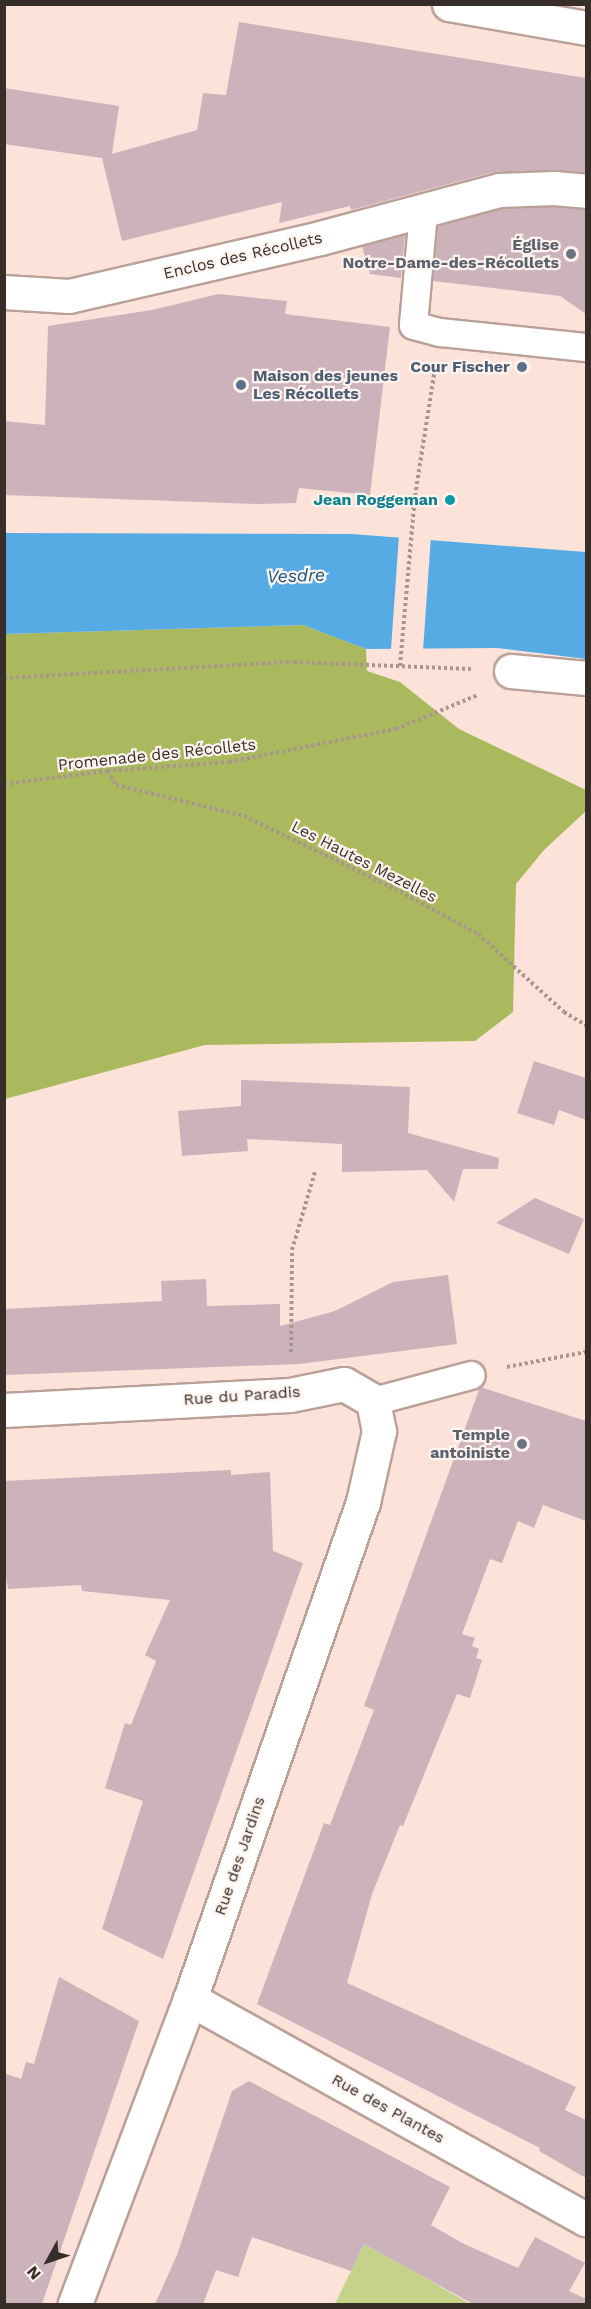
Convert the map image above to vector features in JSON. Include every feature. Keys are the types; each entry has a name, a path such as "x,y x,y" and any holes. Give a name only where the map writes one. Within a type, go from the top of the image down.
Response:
{"street":[{"path":"449,4 586,28"},
{"name":"Enclos des Récollets","path":"4,292 69,296 423,212 499,190 554,188 586,191"},
{"path":"511,671 586,678"},
{"name":"Rue du Paradis","path":"4,1410 290,1395 344,1384 373,1401"},
{"name":"Rue des Jardins","path":"75,2304 190,1999 363,1502 380,1431 373,1401"},
{"name":"Rue des Plantes","path":"190,1999 586,2219"}],"lane":[{"path":"423,212 413,325 440,332 586,347"},
{"path":"373,1401 471,1375"}],"path":[{"path":"399,666 416,496 440,332"},
{"path":"4,678 294,662 511,671"},
{"name":"Promenade des Récollets","path":"4,784 107,771 229,762 396,729 483,693 511,671"},
{"name":"Les Hautes Mezelles","path":"107,771 116,785 244,816 395,889 478,934 564,1012 586,1025"},
{"path":"290,1395 292,1250 315,1172"},
{"path":"471,1375 586,1352"}],"green space":[{"path":"303,625 366,649 367,671 400,682 459,729 586,790 586,811 544,850 516,884 513,1012 475,1041 205,1045 5,1099 4,634"},
{"path":"364,2244 408,2268 470,2304 335,2304"}],"water":[{"name":"Vesdre","path":"4,533 352,534 586,552 586,659 497,648 366,649 303,625 5,634"}],"pier":[{"path":"399,535 431,537 423,655 391,653"}],"building":[{"path":"239,22 586,78 586,172 494,172 351,210 350,206 279,223 282,202 122,241 102,158 4,144 4,88 119,106 112,154 197,130 203,93 226,95"},
{"path":"553,207 586,209 586,314 560,296 433,281 438,226 502,209"},
{"path":"405,235 401,278 370,274 362,246"},
{"path":"218,294 287,301 285,314 390,327 370,495 299,488 296,503 258,504 4,495 4,421 45,425 48,326 152,310"},
{"path":"534,1061 586,1078 586,1120 559,1110 554,1125 517,1113"},
{"path":"241,1080 410,1087 408,1133 499,1158 498,1169 463,1169 454,1202 427,1170 342,1172 342,1144 247,1139 248,1151 182,1156 178,1111 241,1106"},
{"path":"535,1198 584,1219 569,1254 496,1223"},
{"path":"448,1275 457,1344 299,1364 4,1375 4,1309 162,1301 161,1281 206,1279 207,1306 280,1304 280,1326 335,1311 393,1282"},
{"path":"480,1387 586,1421 586,1521 543,1505 534,1528 518,1521 502,1563 490,1559 462,1634 475,1638 472,1646 479,1649 476,1658 482,1660 470,1698 457,1694 403,1826 400,1825 372,1894 347,1983 576,2087 565,2110 586,2120 586,2178 539,2151 540,2148 257,2004 324,1823 330,1825 374,1710 364,1706"},
{"path":"231,1470 231,1475 270,1472 273,1551 303,1563 163,1959 102,1929 143,1801 105,1788 125,1723 131,1725 156,1661 145,1655 170,1600 82,1591 81,1585 8,1589 4,1568 4,1481"},
{"path":"59,1977 139,2021 42,2304 4,2304 4,2073 21,2079 26,2062 34,2064"},
{"path":"249,2081 450,2187 431,2225 462,2243 518,2268 535,2237 585,2263 569,2291 586,2299 586,2304 473,2304 364,2244 351,2271 252,2237 238,2277 216,2270 203,2304 155,2304 177,2255 232,2091"}],"place":[{"name":"Église Notre-Dame-des-Récollets","path":"571,254"},
{"name":"Cour Fischer","path":"522,367"},
{"name":"Maison des jeunes Les Récollets","path":"241,385"},
{"name":"Jean Roggeman","path":"450,500"},
{"name":"Temple antoiniste","path":"522,1444"}]}
